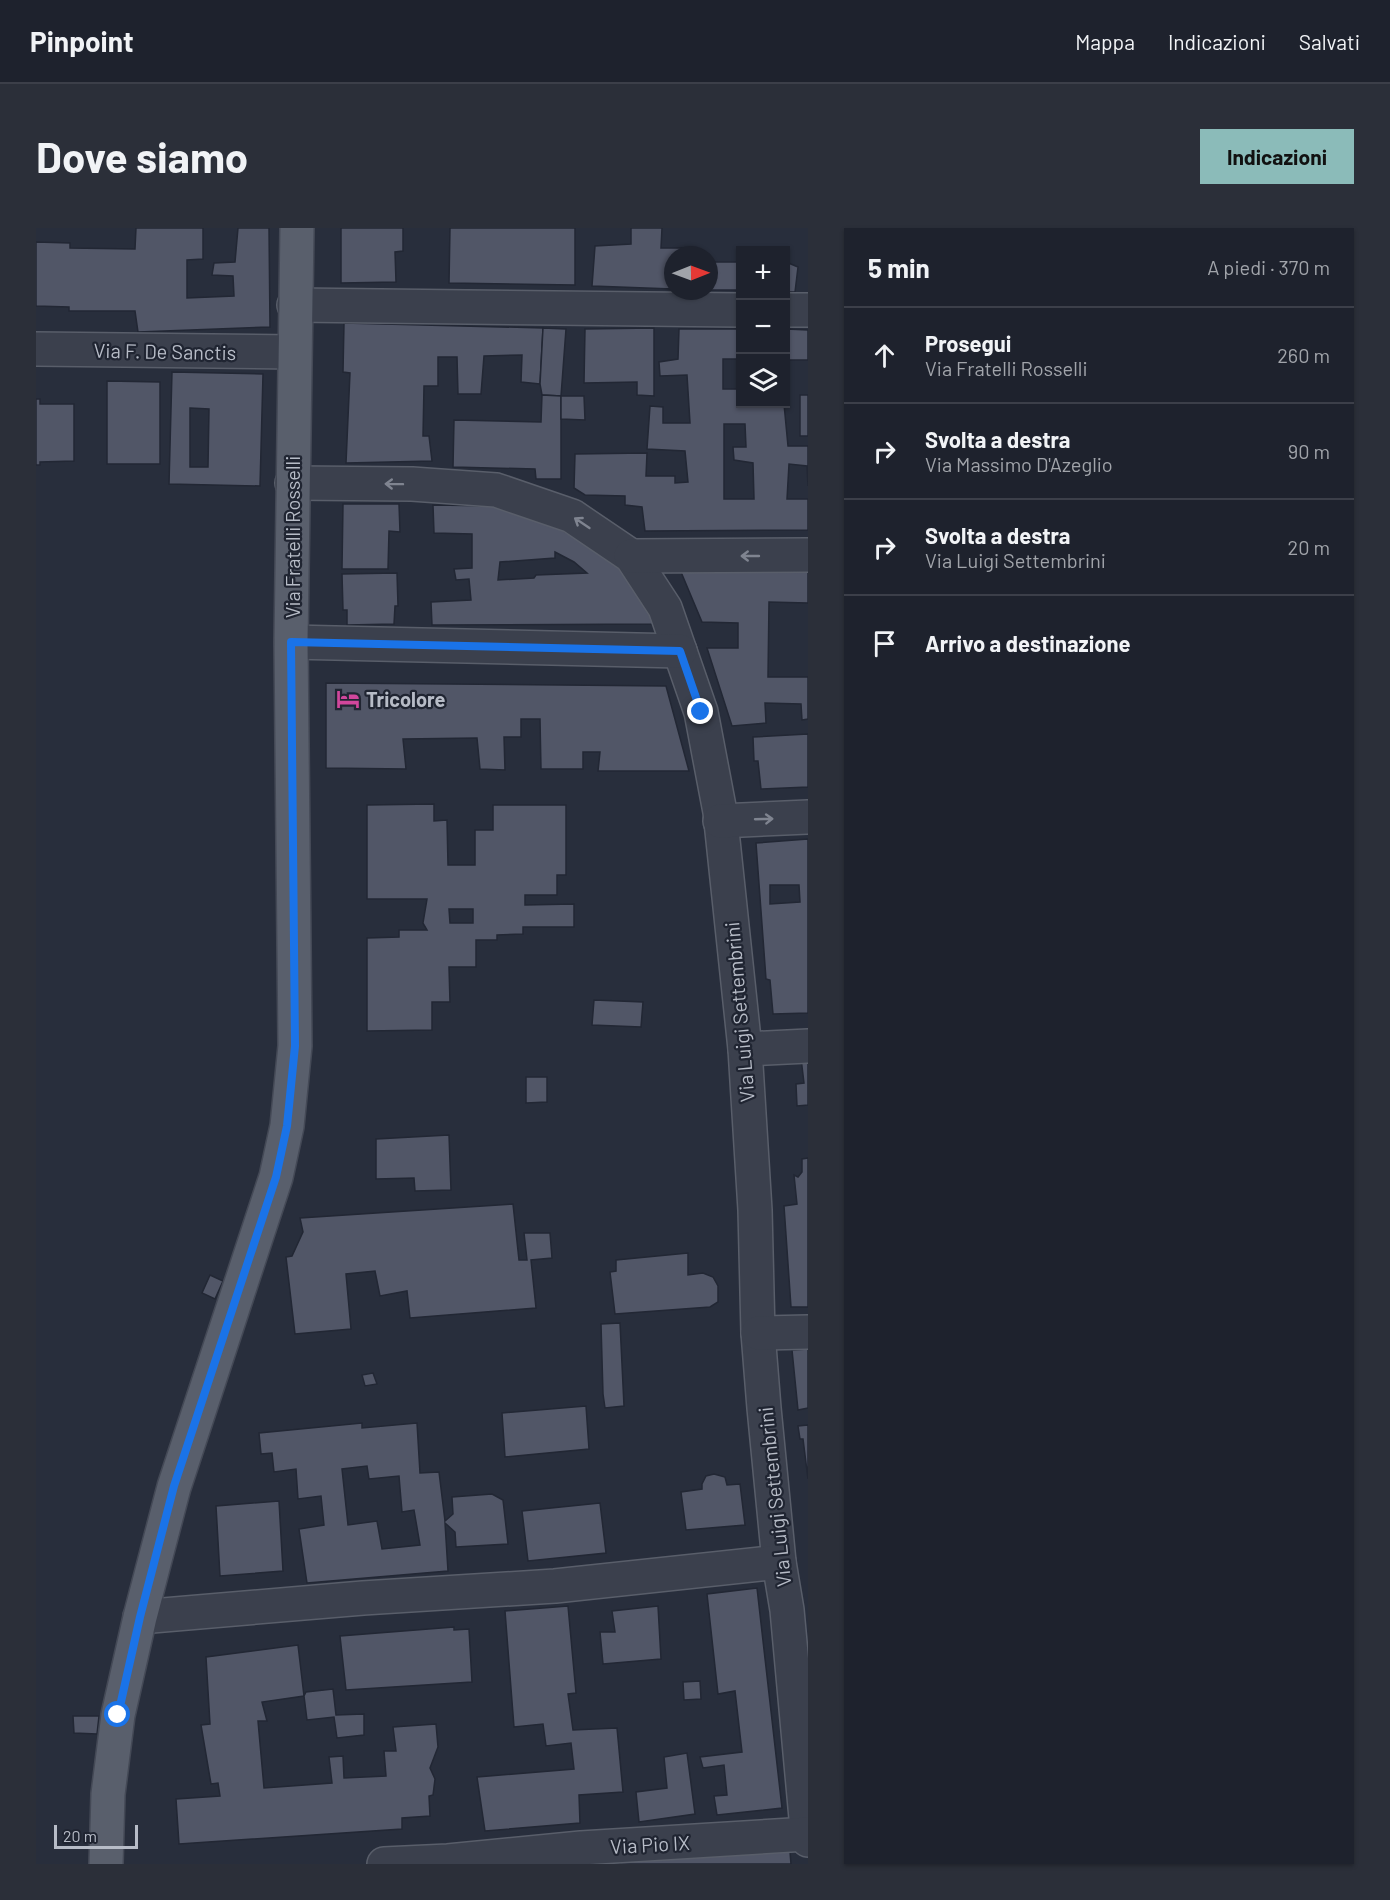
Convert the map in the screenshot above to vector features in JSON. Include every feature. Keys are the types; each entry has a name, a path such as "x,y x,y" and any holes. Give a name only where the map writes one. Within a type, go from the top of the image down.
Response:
{"main road":[{"name":"Via Fratelli Rosselli","path":"106,1864 108,1794 118,1715 140,1617 174,1486 276,1177 287,1126 295,1046 291,642 294,306 297,228"}],"street":[{"path":"294,306 736,310"},
{"path":"790,310 808,310"},
{"name":"Via F. De Sanctis","path":"36,349 294,352"},
{"name":"Via Luigi Settembrini","path":"292,483 412,484 496,490 572,516 631,556 665,608 701,712 720,821 744,1049 755,1210 758,1333 779,1562 797,1607 808,1840"},
{"path":"631,556 808,555"},
{"path":"291,642 680,651"},
{"path":"720,821 808,817"},
{"path":"744,1049 808,1046"},
{"path":"758,1333 808,1332"},
{"path":"140,1617 363,1598 555,1586 779,1562"},
{"name":"Via Pio IX","path":"384,1864 581,1856 808,1834"}],"building":[{"path":"136,228 203,228 203,259 187,260 187,298 234,296 233,276 212,275 214,263 235,262 238,228 269,228 270,327 138,332 135,311 69,311 69,307 36,306 36,242 70,243 70,248 135,249"},
{"path":"341,228 403,228 403,251 395,252 396,282 341,283"},
{"path":"450,228 575,228 575,285 449,283"},
{"path":"631,228 662,228 664,289 592,286 595,246 631,244"},
{"path":"718,262 736,262 736,290 718,290"},
{"path":"790,264 798,267 795,292 790,292"},
{"path":"344,323 543,328 540,384 521,382 522,355 484,356 481,394 458,394 457,357 438,357 438,386 424,386 423,436 429,436 432,461 346,463 350,373 343,372"},
{"path":"543,328 566,329 561,396 542,395 540,384"},
{"path":"654,328 654,396 637,395 637,382 584,383 585,329"},
{"path":"679,329 736,329 736,359 723,359 723,389 736,389 736,408 784,408 788,446 808,446 808,486 807,466 789,464 787,499 808,499 808,530 645,531 642,507 625,505 625,496 585,495 574,488 575,454 647,453 646,476 675,476 675,483 688,482 685,451 647,449 650,406 663,407 663,423 690,423 687,375 660,376 659,362 678,359","holes":["724,424 745,424 746,447 733,447 734,460 753,463 754,499 724,499"]},
{"path":"790,329 808,330 808,360 790,360"},
{"path":"172,372 263,374 260,486 169,484","holes":["190,408 209,409 208,467 190,467"]},
{"path":"107,381 160,382 160,464 107,464"},
{"path":"542,395 561,396 561,479 536,479 535,469 453,467 454,420 541,422"},
{"path":"800,395 808,395 808,436 800,436"},
{"path":"561,396 584,396 585,420 561,419"},
{"path":"36,399 40,399 40,404 74,404 74,461 40,462 40,465 36,465"},
{"path":"343,504 399,504 400,532 389,531 388,569 342,569"},
{"path":"433,505 499,506 556,526 616,563 657,624 432,625 431,602 471,600 469,579 456,580 454,569 472,568 472,534 434,533","holes":["555,552 574,562 587,573 536,575 534,578 498,580 500,562 555,558"]},
{"path":"681,572 808,572 808,603 769,602 768,677 808,677 808,719 802,720 801,704 765,703 766,723 732,726 707,648 738,648 738,623 702,622"},
{"path":"397,573 398,606 395,606 394,624 347,625 347,610 343,610 342,574"},
{"path":"326,683 666,686 689,771 598,771 600,752 583,752 583,769 541,769 540,719 521,719 521,737 504,737 505,770 480,769 477,738 403,739 406,769 326,768"},
{"path":"808,734 808,787 761,789 758,761 754,761 753,737"},
{"path":"434,804 434,821 447,820 448,865 475,865 475,830 493,830 493,805 566,805 566,875 557,875 557,895 525,895 525,905 574,904 574,927 523,927 523,934 497,935 497,940 476,940 476,967 449,967 450,1002 432,1002 432,1030 367,1031 367,938 399,937 399,930 427,930 423,923 427,899 367,899 367,805","holes":["449,909 473,909 473,923 450,923"]},
{"path":"808,839 808,1013 773,1014 770,980 766,979 756,843","holes":["770,885 799,885 800,902 770,904"]},
{"path":"594,1000 643,1002 641,1027 592,1025"},
{"path":"801,1058 808,1058 808,1105 797,1106 796,1084 804,1083"},
{"path":"526,1077 547,1077 547,1102 526,1103"},
{"path":"449,1135 451,1190 415,1191 414,1178 376,1179 376,1139"},
{"path":"808,1158 808,1307 791,1307 784,1206 797,1204 794,1175 798,1177 802,1172 802,1159"},
{"path":"513,1204 519,1260 527,1260 524,1233 550,1233 552,1258 531,1260 536,1308 410,1318 407,1291 380,1296 375,1271 346,1274 351,1329 295,1334 286,1257 292,1256 303,1232 300,1218"},
{"path":"688,1253 688,1275 703,1273 713,1277 718,1286 718,1302 710,1307 615,1314 610,1272 616,1271 616,1260"},
{"path":"210,1275 223,1281 215,1299 202,1293"},
{"path":"620,1323 624,1406 605,1408 601,1324"},
{"path":"808,1349 808,1408 798,1410 792,1350"},
{"path":"373,1373 377,1384 365,1386 362,1375"},
{"path":"586,1406 589,1449 505,1457 502,1413"},
{"path":"362,1423 362,1428 417,1423 420,1473 439,1472 445,1521 453,1514 452,1497 492,1494 503,1500 508,1544 456,1547 455,1532 445,1523 448,1571 307,1583 299,1529 324,1525 321,1496 298,1499 296,1469 274,1472 272,1453 261,1454 259,1433","holes":["367,1466 369,1479 399,1476 402,1512 414,1510 420,1545 382,1549 377,1521 348,1525 342,1469"]},
{"path":"808,1425 808,1479 803,1439 800,1439 798,1426"},
{"path":"714,1474 725,1477 727,1485 740,1484 745,1525 686,1530 681,1492 702,1489 706,1476"},
{"path":"279,1501 283,1571 220,1576 216,1506"},
{"path":"600,1503 606,1553 528,1561 522,1511"},
{"path":"757,1588 782,1808 717,1815 714,1796 727,1795 724,1765 703,1768 700,1757 742,1752 735,1691 718,1694 707,1594"},
{"path":"568,1606 576,1693 568,1694 573,1730 617,1728 623,1792 579,1795 580,1823 485,1831 477,1777 574,1769 571,1743 546,1746 543,1724 514,1727 505,1611"},
{"path":"658,1606 661,1659 603,1664 600,1632 615,1632 612,1611"},
{"path":"454,1627 454,1630 469,1629 472,1682 346,1690 340,1636"},
{"path":"298,1645 304,1696 262,1702 267,1721 258,1721 264,1788 332,1783 329,1757 343,1756 344,1778 386,1776 384,1751 396,1751 393,1727 436,1724 438,1747 430,1768 435,1779 433,1795 429,1796 430,1816 402,1818 402,1829 179,1844 176,1799 220,1796 218,1783 211,1784 201,1725 210,1724 206,1657"},
{"path":"700,1681 701,1699 684,1700 683,1682"},
{"path":"333,1689 336,1715 364,1714 364,1735 337,1738 334,1717 307,1720 304,1696 306,1692"},
{"path":"73,1716 99,1716 97,1734 74,1733"},
{"path":"687,1753 695,1814 639,1822 636,1792 667,1788 664,1757"},
{"path":"790,1852 791,1864 620,1864 619,1856"}],"place":[{"name":"Tricolore","path":"348,699"}],"route":[{"path":"118,1715 140,1617 174,1486 276,1177 287,1126 295,1046 291,642 680,651 701,712"}]}
